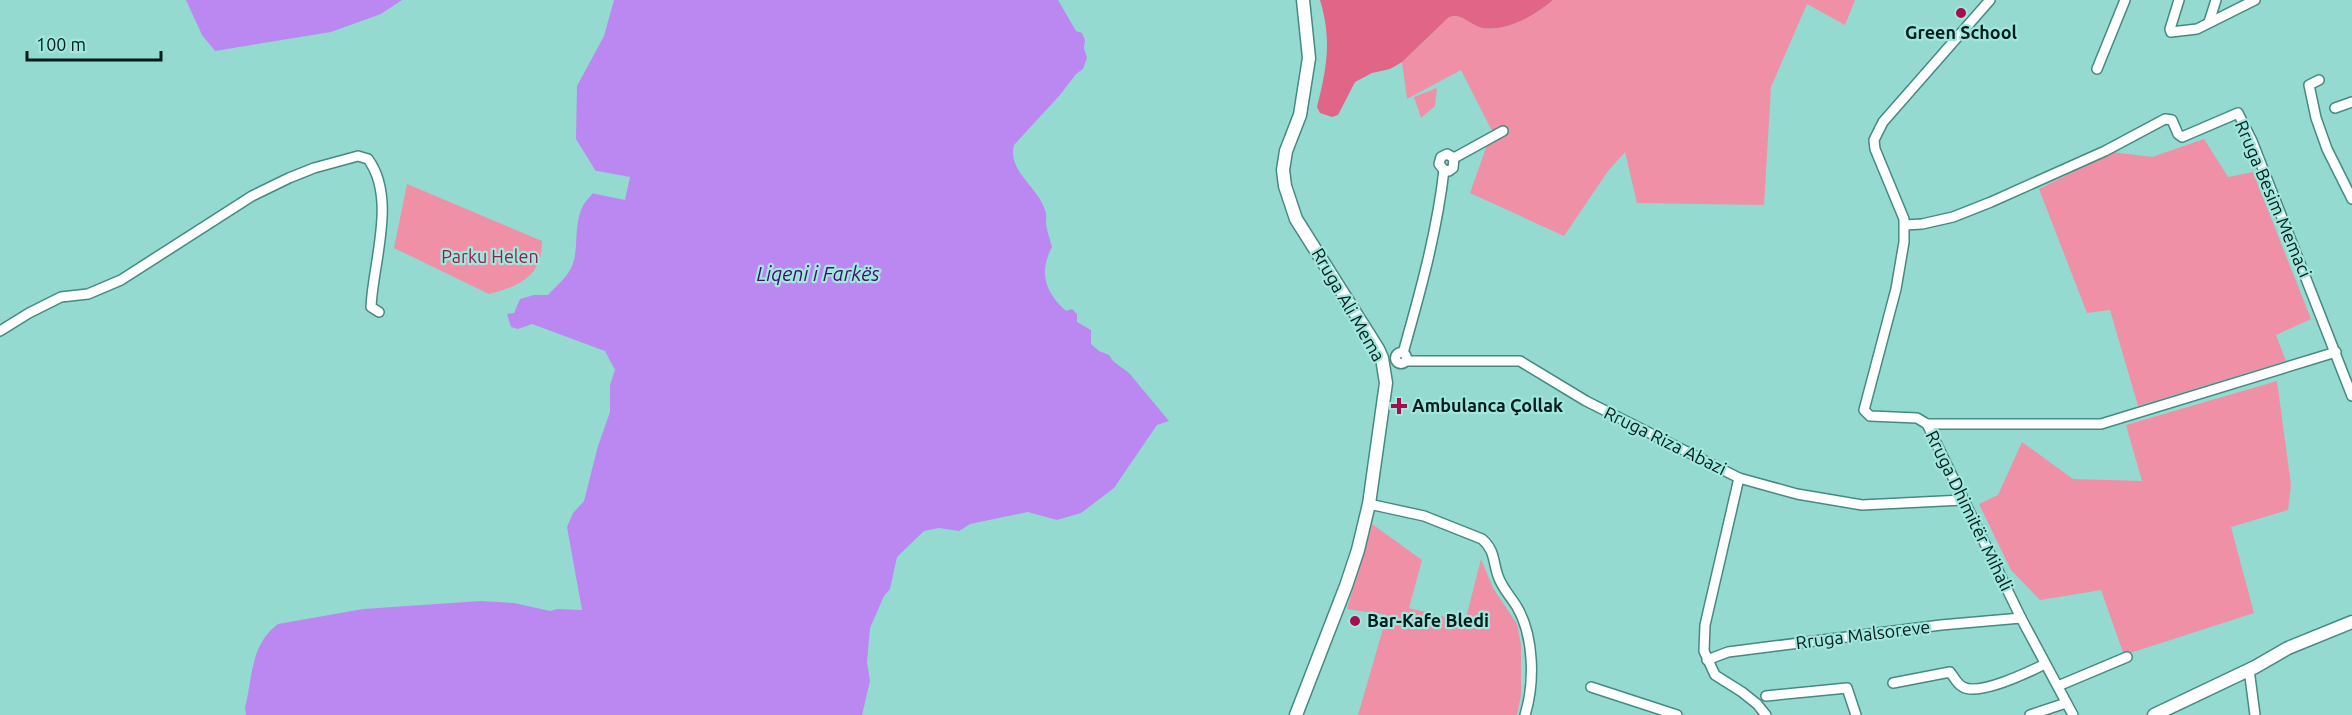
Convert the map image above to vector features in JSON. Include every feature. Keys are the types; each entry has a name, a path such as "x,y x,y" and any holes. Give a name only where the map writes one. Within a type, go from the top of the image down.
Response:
{"street":[{"name":"Rruga Ali Mema","path":"1296,715 1355,559 1369,504 1386,383 1378,350 1296,219 1285,186 1282,170 1286,151 1300,115 1309,58 1303,0"},
{"name":"Rruga Dhimitër Mihali","path":"1990,0 1883,122 1874,140 1875,149 1905,225 1896,290 1864,410 1870,416 1917,418 1927,424 2021,618 2073,715"},
{"path":"2097,69 2125,0"},
{"path":"2179,0 2170,32 2186,32 2255,0"},
{"path":"2208,22 2216,0"},
{"path":"2319,80 2309,85 2316,118 2327,149 2352,200"},
{"path":"2335,108 2352,102"},
{"name":"Rruga Besim Memaci","path":"1905,225 1922,224 1953,217 1990,202 2105,151 2165,119 2172,120 2178,134 2182,137 2238,113 2252,141 2352,396"},
{"path":"1383,366 1396,361 1397,354 1405,357 1440,200 1444,170 1439,164 1441,157 1447,154 1454,158 1503,131"},
{"path":"0,331 61,297 88,294 121,279 252,196 314,168 358,156 368,159 379,179 381,219 371,307 379,312"},
{"path":"1927,424 2101,424 2336,352"},
{"name":"Rruga Riza Abazi","path":"1405,357 1520,361 1586,401 1739,478 1705,625 1703,643 1707,660"},
{"path":"1739,478 1797,494 1862,505 1963,500"},
{"path":"1369,504 1425,516 1482,539 1488,544 1494,557 1498,576 1517,607 1530,640 1528,704 1525,715"},
{"name":"Rruga Malsoreve","path":"1707,660 1728,652 1941,625 2021,618"},
{"path":"2154,715 2288,648 2352,622"},
{"path":"2058,686 2127,657"},
{"path":"1707,660 1715,675 1757,704 1766,715"},
{"path":"1893,683 1950,672 1963,687 1971,689 2015,678 2045,664"},
{"path":"2249,669 2255,715"},
{"path":"1591,687 1677,715"},
{"path":"1766,696 1847,688 1856,715"},
{"path":"2030,715 2067,703"}],"green space":[{"path":"1553,0 1855,0 1845,25 1807,4 1771,87 1764,205 1637,203 1625,152 1608,171 1564,236 1470,193 1492,131 1461,70 1407,99 1402,62 1449,17 1461,17 1479,27 1499,28 1529,17"},
{"path":"1437,88 1435,106 1421,118 1414,97"},
{"path":"2204,139 2228,177 2253,172 2311,319 2276,335 2286,361 2138,406 2110,310 2087,313 2039,189 2112,152 2152,157"},
{"name":"Parku Helen","path":"407,184 542,241 538,263 533,271 519,283 489,294 394,248"},
{"path":"2277,381 2291,485 2288,510 2231,527 2254,613 2124,655 2101,590 2040,600 2011,570 1979,504 1998,495 2022,442 2073,479 2142,481 2126,425"},
{"path":"1372,524 1422,560 1409,608 1465,622 1481,559 1493,588 1517,624 1521,645 1521,695 1517,715 1358,715 1387,615 1347,609"}],"shaded area":[{"path":"1320,0 1553,0 1529,17 1499,28 1479,27 1461,17 1449,17 1402,62 1355,82 1338,115 1332,117 1320,113 1317,107 1327,54 1326,28"}],"water":[{"path":"186,0 402,0 381,14 331,32 215,51 202,35"},
{"name":"Liqeni i Farkës","path":"614,0 1058,0 1076,31 1082,33 1087,58 1083,69 1076,74 1014,145 1013,154 1019,171 1046,212 1046,227 1052,247 1045,273 1048,289 1066,311 1072,309 1077,314 1077,322 1091,330 1091,344 1099,351 1109,355 1129,373 1169,421 1157,425 1114,488 1081,513 1057,520 1028,512 970,524 959,531 939,528 924,531 897,557 890,589 884,596 870,628 867,662 870,681 862,715 246,715 245,708 257,651 269,632 278,624 363,609 481,601 514,603 550,611 582,610 567,527 573,513 584,501 598,446 610,412 610,385 615,370 605,351 532,324 518,329 511,327 507,314 514,313 520,299 534,295 548,295 565,277 573,263 581,210 600,178 576,139 577,86 604,36"}],"pier":[{"path":"592,170 630,177 625,200 591,193 595,189 597,179"}],"place":[{"name":"Green School","path":"1961,13"},
{"name":"Ambulanca Çollak","path":"1399,406"},
{"name":"Bar-Kafe Bledi","path":"1355,621"}]}
